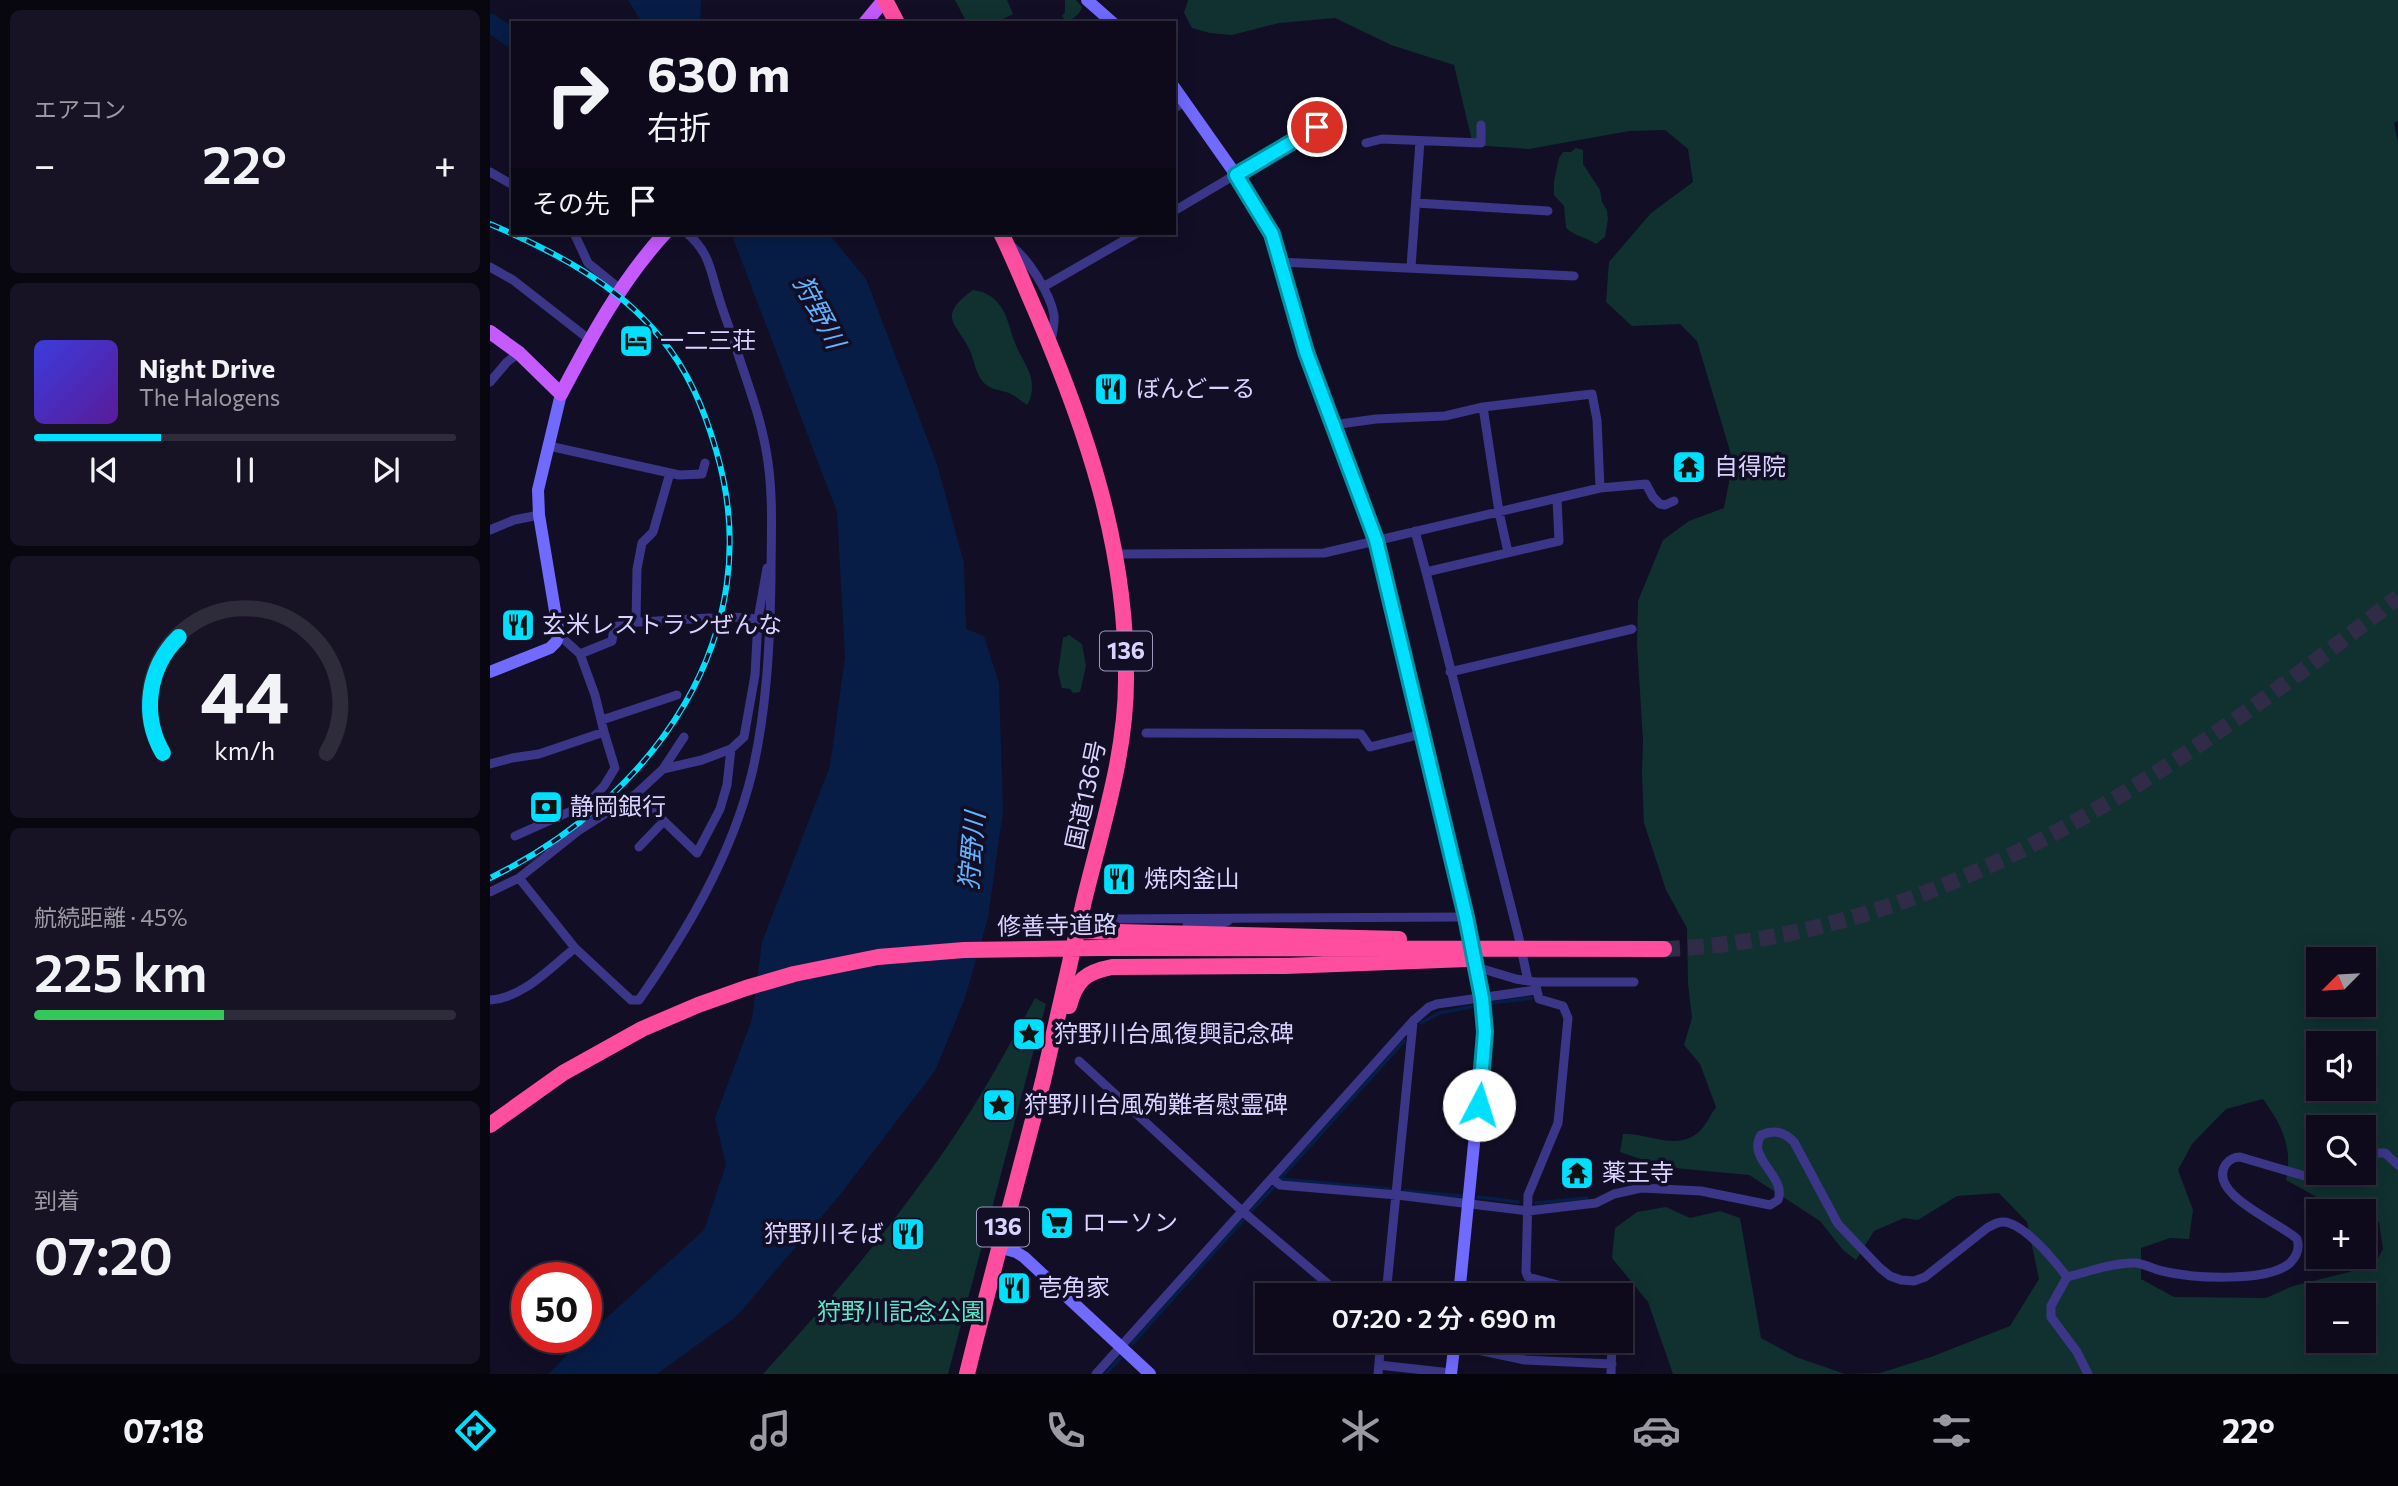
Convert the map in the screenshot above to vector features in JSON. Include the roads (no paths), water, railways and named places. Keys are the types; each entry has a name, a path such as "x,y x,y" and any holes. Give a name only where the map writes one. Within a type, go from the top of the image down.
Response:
{"highway":[{"path":"885,0 896,21"},
{"name":"国道136号","path":"967,1374 1113,793 1125,718 1125,633 1121,584 1091,453 1050,345 1003,237"},
{"path":"1078,931 1436,940 1485,942 1509,948"},
{"name":"修善寺道路","path":"490,1125 563,1073 642,1029 698,1005 794,974 920,952 1100,948 1664,950"},
{"path":"1043,1080 1058,1054 1075,988 1091,973 1112,967 1285,966 1502,958 1561,950"},
{"path":"1073,952 1088,961 1112,967"}],"main road":[{"path":"868,20 885,0"},
{"path":"1087,0 1111,21"},
{"path":"1180,105 1236,175 1267,223 1306,352 1376,540 1466,917 1482,998 1485,1032 1460,1283"},
{"path":"490,672 550,648 559,635 538,490 561,394 620,289 663,235"},
{"path":"490,332 519,353 561,394"},
{"path":"998,1247 1024,1257 1150,1374"},
{"path":"1451,1374 1453,1353"}],"street":[{"path":"1176,210 1321,124 1324,123 1333,131"},
{"path":"1366,143 1376,139 1481,143 1481,125"},
{"path":"1411,267 1420,141"},
{"path":"490,172 511,184"},
{"path":"1416,203 1548,211"},
{"path":"575,235 587,263 620,289"},
{"path":"519,878 575,948 631,1000 639,1000 687,927 741,811 757,748 766,689 771,617 769,474 759,419 711,266 689,235"},
{"path":"1043,287 1134,235"},
{"path":"1003,237 1021,252 1043,287 1054,316 1050,345"},
{"path":"1280,262 1574,276"},
{"path":"490,267 513,280 590,340"},
{"path":"490,382 507,362 519,353"},
{"path":"1332,425 1376,419 1444,416 1483,407 1592,394 1598,420 1600,488"},
{"path":"1483,407 1508,552"},
{"path":"549,446 670,473 702,474 705,463"},
{"path":"636,622 637,569 642,544 653,532 670,473"},
{"path":"1115,554 1324,553 1600,488 1646,484 1660,503 1665,505 1674,501"},
{"path":"1426,572 1559,541 1557,499"},
{"path":"490,530 514,520 540,515"},
{"path":"1415,531 1533,984 1539,999 1563,1006 1568,1018 1558,1123 1530,1186 1528,1211 1526,1272 1528,1277 1550,1283"},
{"path":"663,769 702,760 731,749 744,737 755,675 758,619 766,570 771,560"},
{"path":"733,617 758,619"},
{"path":"580,654 612,641 614,628 623,623 709,618"},
{"path":"1450,672 1632,629"},
{"path":"515,836 587,804 604,786 615,768 580,654 559,635"},
{"path":"602,720 677,695"},
{"path":"490,764 539,754 604,732"},
{"path":"1146,733 1361,734 1370,747 1422,734"},
{"path":"490,892 519,878 578,831 636,794 663,769 684,737"},
{"path":"636,794 697,853 720,809 727,785 731,749"},
{"path":"639,847 664,821"},
{"path":"1109,919 1466,917"},
{"path":"1118,933 1129,926 1215,926 1233,918"},
{"path":"490,1000 508,997 524,988 575,948"},
{"path":"1476,967 1533,984"},
{"path":"1096,1374 1413,1021 1429,1007 1482,998 1533,984 1634,982"},
{"path":"1387,1283 1413,1021"},
{"path":"1079,1061 1242,1211 1327,1283"},
{"path":"1272,1178 1280,1185 1396,1195 1528,1211 1596,1203 1621,1191 1641,1188 1701,1191 1770,1205 1778,1200 1780,1190 1775,1177 1762,1160 1758,1140 1761,1135 1775,1131 1783,1133 1794,1142 1838,1224 1890,1276 1914,1281 1925,1277 1987,1228 1997,1223 2008,1223 2028,1236 2052,1258 2067,1277"},
{"path":"2376,1153 2385,1153 2398,1165"},
{"path":"2088,1374 2077,1352 2051,1317 2051,1306 2067,1277 2137,1263 2163,1271 2230,1277 2276,1270 2295,1257 2298,1250 2297,1239 2285,1228 2250,1210 2236,1197 2224,1178 2225,1165 2229,1160 2240,1157 2306,1177"},
{"path":"1496,1353 1525,1360 1611,1369"},
{"path":"1379,1369 1451,1374"}],"water":[{"path":"628,0 701,0 700,21 641,21"},
{"name":"狩野川","path":"732,235 830,235 866,279 937,464 964,563 966,629 984,636 999,683 1003,811 988,918 965,998 935,1071 839,1196 737,1316 657,1374 549,1374 568,1353 602,1353 602,1322 704,1230 726,1165 715,1118 752,1019 762,942 830,766 845,657 837,512"}],"waterway":[{"path":"490,23 511,38"},
{"path":"1491,1003 1531,998"},
{"path":"1421,1023 1439,1013 1475,1006"},
{"path":"1280,1179 1404,1041"},
{"path":"1280,1179 1390,1189"},
{"path":"1251,1211 1274,1187"},
{"path":"1404,1191 1462,1196"},
{"path":"1478,1197 1518,1202"},
{"path":"1536,1203 1587,1198"},
{"path":"1132,1344 1243,1220"},
{"path":"1106,1374 1120,1358"}],"tunnel":[{"path":"1664,949 1768,938 1868,913 1964,877 2056,832 2146,779 2233,721 2398,597"},
{"path":"709,618 733,617"}],"railway":[{"path":"490,224 511,233"},
{"path":"490,878 549,845 602,804 648,757 685,704 712,646 727,584 729,518 716,450 687,376 660,337 624,300 582,270 515,235"}],"place":[{"name":"一二三荘","path":"636,341"},
{"name":"ぼんどーる","path":"1111,389"},
{"name":"自得院","path":"1689,467"},
{"name":"玄米レストランぜんな","path":"518,625"},
{"name":"静岡銀行","path":"546,807"},
{"name":"焼肉釜山","path":"1119,879"},
{"name":"狩野川台風復興記念碑","path":"1029,1034"},
{"name":"狩野川台風殉難者慰霊碑","path":"999,1105"},
{"name":"薬王寺","path":"1577,1173"},
{"name":"ローソン","path":"1057,1223"},
{"name":"狩野川そば","path":"908,1234"},
{"name":"壱角家","path":"1014,1288"}],"park label":[{"name":"狩野川記念公園","path":"901,1312"}]}
